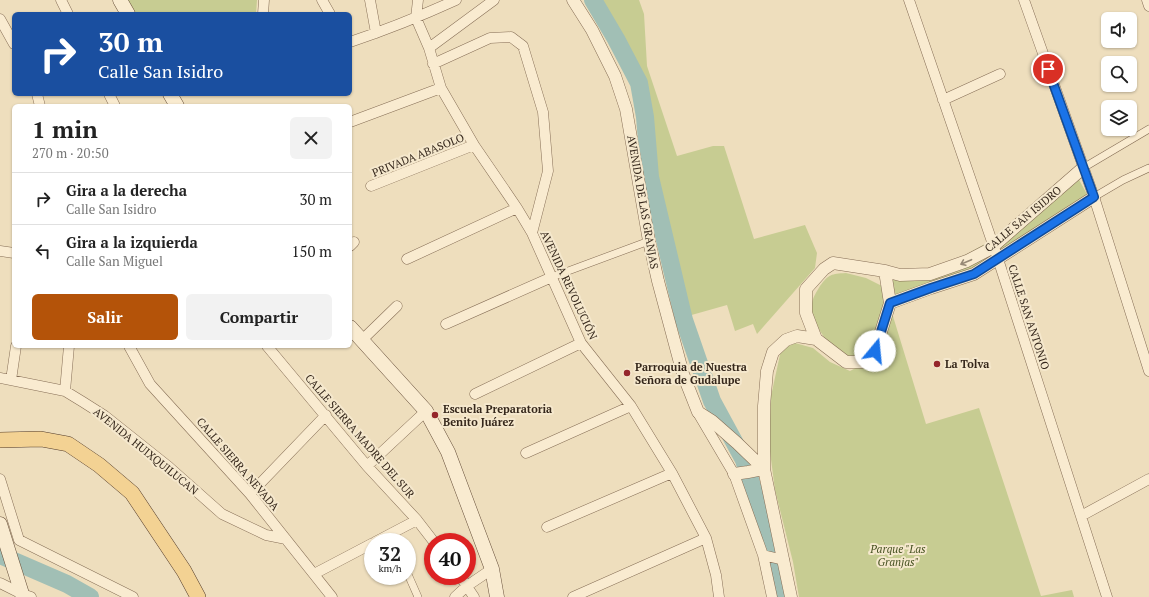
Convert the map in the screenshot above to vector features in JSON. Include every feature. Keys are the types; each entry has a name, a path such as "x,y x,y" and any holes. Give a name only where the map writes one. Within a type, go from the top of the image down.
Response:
{"main road":[{"path":"120,0 127,12"},
{"path":"352,329 426,411 448,452 492,569 497,597"},
{"path":"0,440 41,439 68,444 99,465 132,493 184,571 198,597"},
{"path":"0,524 24,593"}],"street":[{"path":"60,0 67,12"},
{"path":"263,12 264,0"},
{"path":"322,0 329,12"},
{"path":"370,0 376,33"},
{"name":"AVENIDA REVOLUCIÓN","path":"418,0 416,18 429,48 441,88 474,145 517,208 532,233 581,343 631,406 672,473 706,538 716,575 719,597"},
{"path":"352,41 416,18 456,0"},
{"path":"429,48 494,0"},
{"name":"AVENIDA DE LAS GRANJAS","path":"573,0 592,30 615,76 626,109 649,241 661,297 683,374 698,412 734,474 763,555 772,597"},
{"name":"CALLE SAN ANTONIO","path":"909,0 998,259 1107,597"},
{"path":"1024,0 1094,197 1149,371"},
{"path":"1147,0 1149,6"},
{"path":"0,19 12,40"},
{"path":"433,64 490,38 511,37 523,46 543,112 548,171 532,233"},
{"path":"943,100 1000,74"},
{"path":"352,121 441,88"},
{"name":"CALLE SAN ISIDRO","path":"885,271 900,275 930,274 968,261 993,246 1083,168 1149,129"},
{"name":"PRIVADA ABASOLO","path":"371,186 474,145"},
{"name":"CALLE SAN ISIDRO","path":"890,303 974,274 1122,180 1149,168"},
{"path":"407,259 517,208"},
{"path":"446,324 552,277 649,241"},
{"path":"0,251 12,253"},
{"path":"756,471 767,371 773,352 786,340 797,336 816,339 846,362 864,362 875,351 890,303 885,271 833,263 824,269 806,289 806,313 816,339"},
{"path":"361,340 397,306"},
{"path":"474,394 581,343"},
{"path":"11,380 16,348"},
{"path":"64,391 69,348"},
{"name":"CALLE SIERRA NEVADA","path":"130,348 150,384 250,494 332,597"},
{"name":"CALLE SIERRA MADRE DEL SUR","path":"269,348 326,414 368,466 427,533"},
{"name":"AVENIDA HUIXQUILUCAN","path":"0,378 64,391 105,416 169,467 222,514 266,535 286,539"},
{"path":"526,454 631,406"},
{"path":"368,466 426,411"},
{"path":"698,412 712,421 737,443 756,471 784,560 791,597"},
{"path":"250,494 326,414"},
{"path":"734,474 756,471"},
{"path":"546,527 672,473"},
{"path":"0,478 19,540 133,597"},
{"path":"1081,516 1149,479"},
{"path":"392,533 417,520"},
{"path":"573,597 706,538"},
{"path":"314,574 364,547"},
{"path":"763,555 784,560"},
{"path":"455,597 467,586 492,569"},
{"path":"0,583 24,593"},
{"path":"413,585 418,597"},
{"path":"467,586 474,597"}],"green space":[{"path":"127,0 257,0 256,12 133,12"},
{"path":"597,0 639,0 644,14 647,66 677,156 713,146 724,146 754,239 805,225 817,253 815,268 757,334 753,324 735,331 727,305 688,316 679,274 666,230 654,175 648,117 642,81 619,36"},
{"path":"1077,176 1089,198 998,259 890,303 885,271 931,274 992,240"},
{"path":"846,273 866,278 882,286 885,305 872,348 863,357 850,359 835,348 825,338 814,320 811,308 815,294 828,277 834,274"},
{"name":"Parque \"Las Granjas\"","path":"892,313 926,424 979,408 1041,596 1072,590 1074,597 799,597 793,562 775,490 769,444 771,396 781,350 795,343 813,348 830,362 850,371 880,355"}],"waterway":[{"path":"593,0 616,39 639,83 645,117 650,177 684,320 712,401 744,460 772,542 776,575 781,597"},
{"path":"0,555 67,584 90,597"}],"place":[{"name":"La Tolva","path":"937,364"},
{"name":"Parroquia de Nuestra Señora de Gudalupe","path":"627,373"},
{"name":"Escuela Preparatoria Benito Juárez","path":"435,415"}],"route":[{"path":"875,351 890,303 974,274 1094,197 1048,69"}]}
